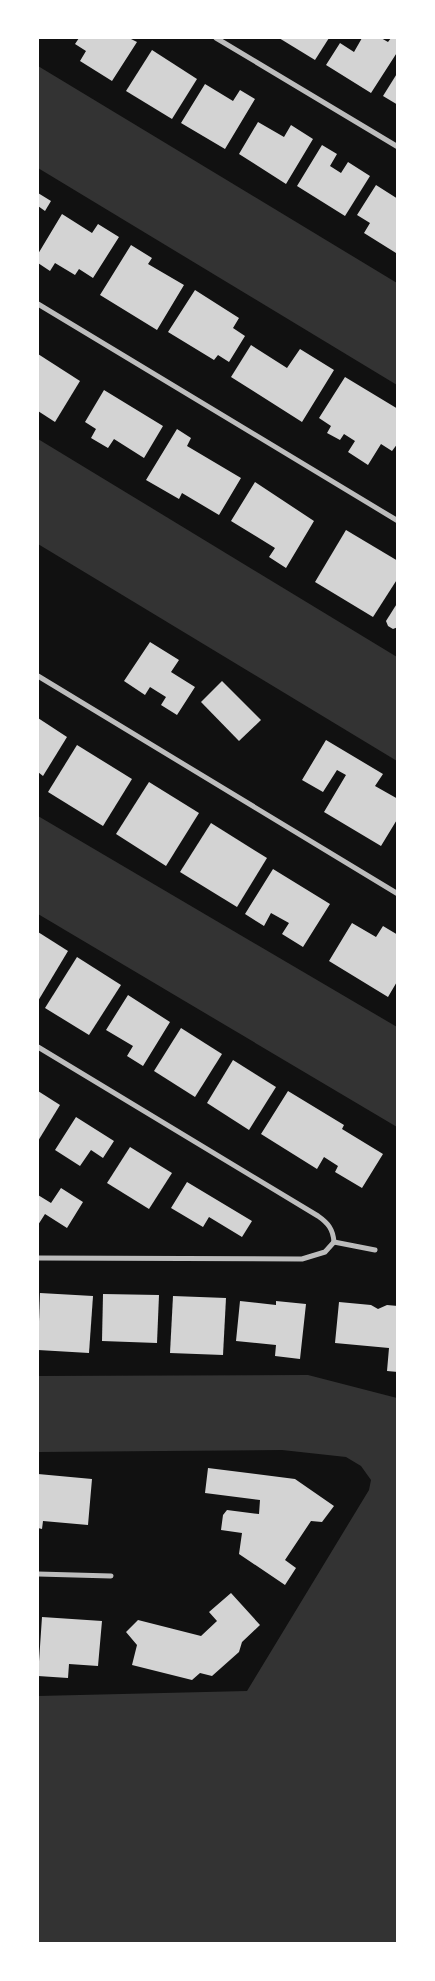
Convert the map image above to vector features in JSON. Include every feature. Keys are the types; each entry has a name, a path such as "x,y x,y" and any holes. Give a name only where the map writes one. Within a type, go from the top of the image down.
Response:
{"street":[{"path":"216,38 398,147"},
{"path":"38,304 398,521"},
{"path":"38,676 398,894"},
{"path":"38,1047 318,1216 327,1223 333,1233 334,1242 325,1252 302,1259 38,1258"},
{"path":"334,1242 375,1250"},
{"path":"38,1574 111,1576"}],"shaded area":[{"path":"38,66 397,283 397,385 38,168"},
{"path":"38,439 397,657 397,761 38,544"},
{"path":"38,816 397,1027 397,1127 38,914"},
{"path":"308,1375 397,1398 397,1943 38,1943 38,1696 247,1691 369,1490 371,1480 361,1466 346,1457 282,1450 38,1452 38,1376"}],"building":[{"path":"79,38 129,38 137,42 112,81 80,61 86,51 75,44"},
{"path":"279,38 329,38 315,60"},
{"path":"362,38 381,38 388,42 391,38 398,38 398,51 371,93 326,65 340,43 354,52"},
{"path":"152,50 197,79 172,119 126,91"},
{"path":"398,72 398,105 383,96"},
{"path":"205,84 233,101 240,90 255,99 225,149 181,123"},
{"path":"258,122 284,137 291,125 313,139 286,184 239,154"},
{"path":"322,145 337,154 330,166 341,173 348,162 370,176 345,216 297,186"},
{"path":"376,185 398,199 396,253 364,233 370,223 357,215"},
{"path":"38,193 51,201 45,211 38,206"},
{"path":"62,214 92,233 98,224 119,237 93,278 79,269 75,275 55,263 50,271 38,263 38,254"},
{"path":"131,245 152,258 148,264 184,285 157,330 100,295"},
{"path":"195,290 239,318 233,328 245,336 229,362 218,355 214,360 168,332"},
{"path":"251,345 287,368 300,349 334,370 302,422 231,377"},
{"path":"38,354 80,381 55,422 38,411"},
{"path":"345,377 398,409 398,443 392,451 381,444 368,465 348,452 355,441 344,434 340,440 327,433 331,426 319,418"},
{"path":"104,390 163,426 144,458 114,439 108,448 91,438 96,429 85,422"},
{"path":"177,429 191,438 187,446 241,478 219,515 182,493 179,499 146,480"},
{"path":"255,482 314,521 286,568 269,557 275,548 231,521"},
{"path":"346,530 398,561 398,578 373,617 315,582"},
{"path":"398,602 398,627 393,629 388,626 386,621"},
{"path":"150,642 179,660 171,672 195,687 177,715 161,705 166,697 150,687 145,695 124,681"},
{"path":"222,681 261,720 239,741 201,702"},
{"path":"38,718 67,737 43,776 38,772"},
{"path":"326,740 383,774 375,786 398,799 398,818 381,846 324,812 346,775 337,770 323,792 302,780"},
{"path":"77,745 132,779 103,826 48,792"},
{"path":"149,782 199,813 166,866 116,834"},
{"path":"211,823 267,858 237,907 180,872"},
{"path":"273,869 330,904 303,947 282,934 289,923 271,913 264,926 245,914"},
{"path":"352,923 376,937 383,926 398,935 398,980 388,997 329,961"},
{"path":"38,932 68,951 38,1001"},
{"path":"77,957 121,985 89,1035 45,1008"},
{"path":"128,995 170,1022 143,1066 127,1056 133,1046 106,1030"},
{"path":"181,1028 222,1054 195,1097 154,1071"},
{"path":"233,1060 276,1087 249,1130 207,1103"},
{"path":"38,1091 60,1105 38,1141"},
{"path":"288,1091 344,1125 342,1129 383,1154 362,1188 335,1172 338,1166 324,1157 317,1169 261,1134"},
{"path":"76,1117 114,1141 103,1158 91,1150 80,1166 55,1150"},
{"path":"130,1147 172,1173 149,1209 107,1183"},
{"path":"187,1182 252,1221 242,1237 209,1217 203,1227 171,1208"},
{"path":"61,1188 83,1202 67,1228 45,1214 38,1225 38,1195 51,1203"},
{"path":"40,1293 93,1296 89,1353 38,1350"},
{"path":"103,1294 159,1295 157,1343 102,1341"},
{"path":"173,1296 226,1298 223,1355 170,1353"},
{"path":"240,1301 276,1305 276,1301 306,1304 300,1359 275,1356 276,1345 236,1341"},
{"path":"339,1302 371,1305 378,1309 387,1305 398,1306 398,1372 387,1371 389,1348 335,1343"},
{"path":"208,1468 295,1479 334,1506 322,1522 311,1521 285,1560 296,1568 285,1585 239,1554 242,1533 221,1530 223,1515 227,1510 259,1514 260,1500 205,1493"},
{"path":"38,1474 92,1479 88,1525 43,1521 42,1529 38,1528"},
{"path":"231,1593 260,1625 242,1642 239,1652 212,1676 200,1673 192,1680 132,1665 137,1645 126,1632 138,1620 201,1636 217,1621 209,1612"},
{"path":"42,1617 102,1621 98,1666 69,1664 68,1678 38,1676"}]}
